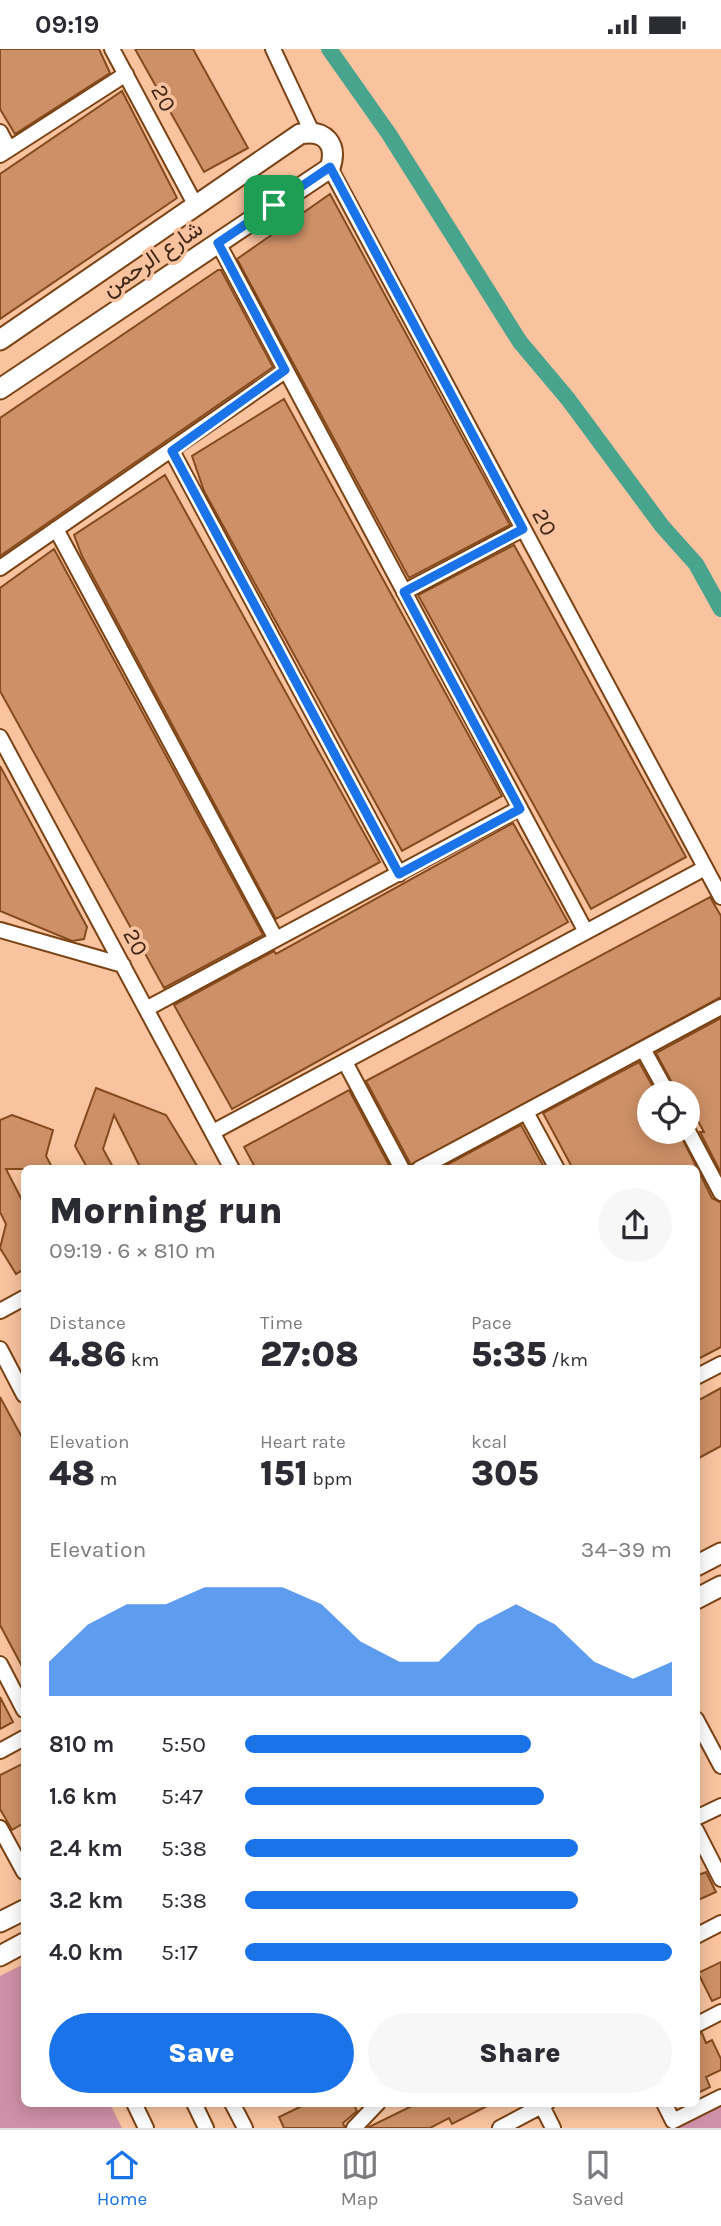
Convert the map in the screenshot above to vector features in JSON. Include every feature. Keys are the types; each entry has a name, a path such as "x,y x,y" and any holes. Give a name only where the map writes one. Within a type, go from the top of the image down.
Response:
{"street":[{"name":"20","path":"112,49 196,206"},
{"path":"273,49 306,133 324,135 332,144 334,156 330,167"},
{"path":"0,132 5,152 126,74"},
{"name":"شارع الرحمن","path":"0,341 306,133"},
{"name":"20","path":"330,167 721,897"},
{"name":"شارع الرحمن","path":"0,389 330,167"},
{"path":"218,243 586,932"},
{"path":"0,568 285,370"},
{"path":"172,451 399,874"},
{"path":"56,529 276,939"},
{"path":"404,592 523,529"},
{"name":"20","path":"0,737 230,1165"},
{"path":"146,1009 520,809"},
{"path":"213,1132 705,868"},
{"path":"0,930 122,965"},
{"path":"427,1165 721,1007"},
{"path":"643,1049 661,1081"},
{"path":"345,1062 400,1165"},
{"path":"526,1112 555,1165"},
{"path":"695,1144 721,1193"},
{"path":"0,1311 21,1300"},
{"path":"1,1352 21,1389"},
{"path":"700,1375 721,1364"},
{"path":"700,1564 721,1553"},
{"path":"700,1597 721,1586"},
{"path":"0,1664 21,1704"},
{"path":"700,1727 721,1766"},
{"path":"0,1751 21,1740"},
{"path":"700,1816 721,1806"},
{"path":"0,1828 21,1866"},
{"path":"700,1838 721,1879"},
{"path":"0,1922 21,1912"},
{"path":"700,1934 721,1923"},
{"path":"0,1956 21,1946"},
{"path":"700,2023 721,2013"},
{"path":"666,2107 673,2125 721,2097"},
{"path":"136,2107 146,2128"},
{"path":"196,2107 206,2128"},
{"path":"235,2107 245,2128"},
{"path":"354,2128 374,2107"},
{"path":"500,2128 540,2107"},
{"path":"545,2107 553,2128"}],"shaded area":[{"path":"21,1966 21,2107 112,2107 122,2128 0,2128 0,1976"},
{"path":"721,2097 721,2128 673,2128 673,2121"}],"building":[{"path":"0,49 99,49 110,73 15,134 0,109"},
{"path":"135,49 193,49 248,148 204,172"},
{"path":"122,91 177,198 0,319 0,174"},
{"path":"330,194 510,525 409,578 237,259"},
{"path":"221,270 273,367 0,556 0,418"},
{"path":"284,399 502,796 402,851 204,491 192,456"},
{"path":"165,475 380,862 276,919 82,556 74,535"},
{"path":"514,545 686,857 591,909 418,595"},
{"path":"54,549 263,935 164,988 0,691 0,588"},
{"path":"0,766 87,927 84,939 72,941 0,911"},
{"path":"513,823 568,922 232,1109 174,1005 274,951 276,954"},
{"path":"710,897 721,916 721,997 411,1165 366,1081"},
{"path":"721,1018 721,1173 700,1132 704,1132 700,1125 700,1081 671,1081 656,1053"},
{"path":"639,1062 650,1081 637,1081 637,1144 685,1144 696,1165 571,1165 543,1113"},
{"path":"96,1088 166,1115 197,1165 139,1165 114,1115 103,1149 112,1165 86,1165 75,1146"},
{"path":"349,1090 389,1165 254,1165 244,1147"},
{"path":"12,1115 53,1130 46,1156 51,1165 21,1165 21,1169 6,1169 21,1198 21,1271 16,1274 0,1248 6,1224 0,1212 0,1120"},
{"path":"521,1125 543,1165 446,1165"},
{"path":"700,1174 712,1198 721,1203 721,1347 700,1358"},
{"path":"721,1388 721,1446 700,1457 700,1399"},
{"path":"0,1397 21,1436 21,1664 0,1625"},
{"path":"0,1697 13,1722 0,1729"},
{"path":"21,1764 21,1825 12,1830 0,1809 0,1775"},
{"path":"706,1872 716,1892 700,1899 700,1874"},
{"path":"721,1962 721,1997 712,2001 700,1972"},
{"path":"700,2033 706,2043 712,2040 721,2059 721,2070 706,2077 710,2087 700,2092"},
{"path":"300,2107 355,2107 357,2111 343,2123 345,2128 284,2128 279,2117"},
{"path":"410,2107 485,2107 452,2124 449,2118 430,2128 367,2128"}],"waterway":[{"path":"329,49 389,134 520,342 568,399 662,526 696,564 721,609"}],"route":[{"path":"330,167 523,529 404,592 520,809 399,874 172,451 285,370 218,243 274,205 330,167"}]}
